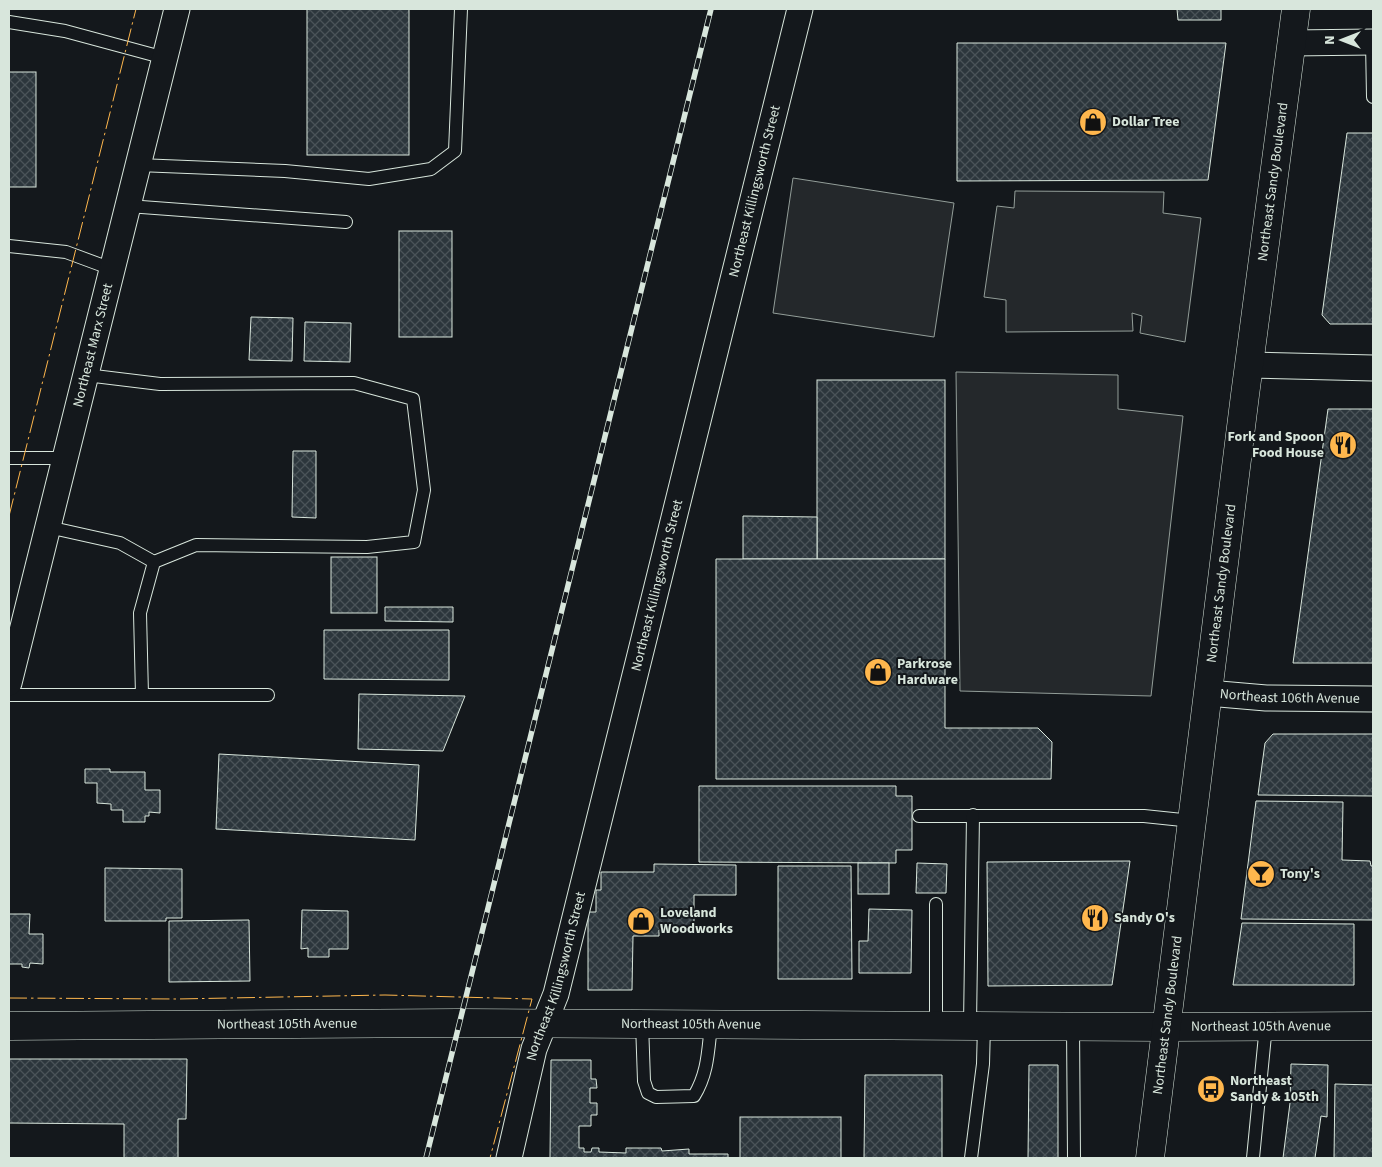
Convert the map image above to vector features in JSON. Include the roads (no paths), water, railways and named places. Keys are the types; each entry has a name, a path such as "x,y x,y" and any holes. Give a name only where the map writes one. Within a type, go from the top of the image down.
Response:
{"street":[{"name":"Northeast Marx Street","path":"9,683 177,9"},
{"name":"Northeast Killingsworth Street","path":"509,1158 534,1049 556,994 800,9"},
{"name":"Northeast Sandy Boulevard","path":"1150,1158 1249,365 1296,9"},
{"path":"1291,43 1373,42"},
{"path":"1249,365 1373,368"},
{"name":"Northeast 106th Avenue","path":"1208,693 1266,698 1373,699"},
{"name":"Northeast 105th Avenue","path":"9,1026 545,1022 711,1025 1373,1026"}],"lane":[{"path":"138,165 285,172 369,179 432,169 455,151 461,9"},
{"path":"9,22 65,31 165,58"},
{"path":"1373,42 1373,97"},
{"path":"128,206 346,222"},
{"path":"9,246 66,252 112,269"},
{"path":"86,375 160,384 354,383 412,399 424,490 414,542 367,547 196,545 154,562"},
{"path":"9,458 65,458"},
{"path":"48,527 120,543 154,562"},
{"path":"142,695 140,613 154,562"},
{"path":"9,695 268,695"},
{"path":"972,1158 983,1064 977,1025 973,815"},
{"path":"919,816 1144,816 1192,821"},
{"path":"936,904 936,1025"},
{"path":"642,1023 644,1081 648,1093 656,1097 694,1096 702,1083 706,1068 711,1025"},
{"path":"1253,1158 1266,1025"},
{"path":"1073,1026 1074,1158"}],"railway":[{"path":"426,1158 711,9"}],"place":[{"name":"Dollar Tree","path":"1093,122"},
{"name":"Fork and Spoon Food House","path":"1343,445"},
{"name":"Parkrose Hardware","path":"878,672"},
{"name":"Tony's","path":"1261,874"},
{"name":"Sandy O's","path":"1095,918"},
{"name":"Loveland Woodworks","path":"641,921"},
{"name":"Northeast Sandy & 105th","path":"1211,1089"}]}
